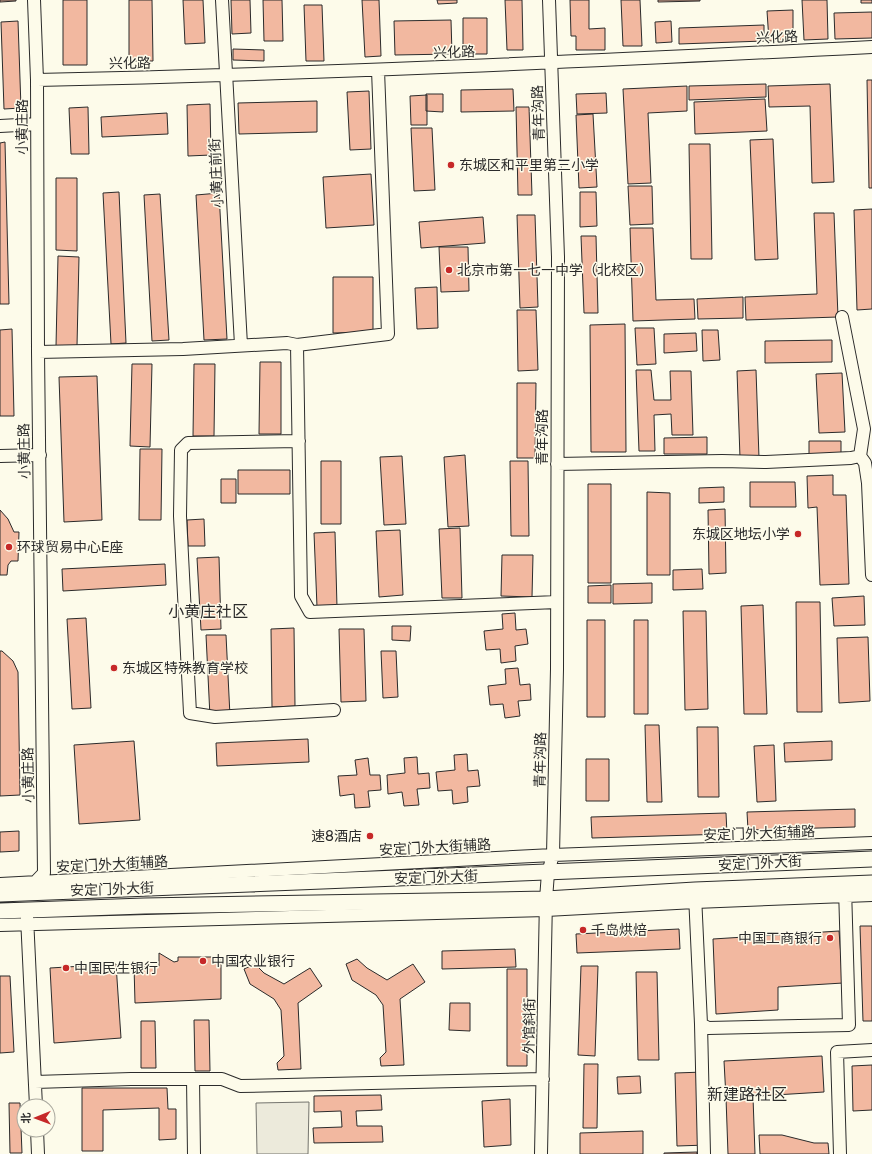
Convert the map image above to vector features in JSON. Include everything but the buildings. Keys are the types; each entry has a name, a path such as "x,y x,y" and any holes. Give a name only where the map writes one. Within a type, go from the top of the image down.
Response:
{"main road":[{"name":"安定门外大街","path":"0,894 30,888 548,873 772,862 872,859"},
{"name":"安定门外大街","path":"0,911 27,917 144,906 546,904 845,890 872,883"}],"street":[{"name":"小黄庄路","path":"30,888 44,873 38,352 37,80 34,0"},
{"name":"小黄庄前街","path":"222,0 241,345"},
{"name":"青年沟路","path":"548,873 553,855 557,602 558,257 549,0"},
{"name":"兴化路","path":"37,80 225,76 378,70 872,47"},
{"path":"38,352 184,349 241,345 297,344 388,334 378,70"},
{"path":"0,126 37,124"},
{"path":"842,317 864,429 860,456 865,463 868,483 872,575"},
{"path":"297,344 301,596 310,612 557,602"},
{"path":"299,441 188,443 181,450 180,516 190,713 215,717 334,710"},
{"path":"0,456 40,455"},
{"path":"557,464 722,461 766,462 851,458 860,456"},
{"name":"安定门外大街辅路","path":"0,884 30,888 553,855 627,854 872,843"},
{"path":"627,854 648,869"},
{"name":"外馆斜街","path":"541,1154 546,904 548,873"},
{"path":"701,1024 708,1028 849,1025 845,890 872,895"},
{"path":"695,896 701,1024 704,1154"},
{"path":"0,925 27,917 36,1098"},
{"path":"840,1154 836,1052 872,1050"},
{"path":"35,1082 131,1079 222,1079 240,1086 543,1079"},
{"path":"193,1079 194,1154"},
{"path":"37,1138 38,1154"}],"shaded area":[{"path":"309,1102 308,1154 257,1154 256,1103"}],"place":[{"name":"东城区和平里第三小学","path":"451,165"},
{"name":"北京市第一七一中学（北校区）","path":"449,270"},
{"name":"东城区地坛小学","path":"798,534"},
{"name":"环球贸易中心E座","path":"9,547"},
{"name":"东城区特殊教育学校","path":"114,668"},
{"name":"速8酒店","path":"370,836"},
{"name":"千岛烘焙","path":"583,930"},
{"name":"中国工商银行","path":"830,938"},
{"name":"中国农业银行","path":"203,961"},
{"name":"中国民生银行","path":"66,968"}],"district":[{"name":"小黄庄社区","path":"208,611"},
{"name":"新建路社区","path":"747,1094"}]}
